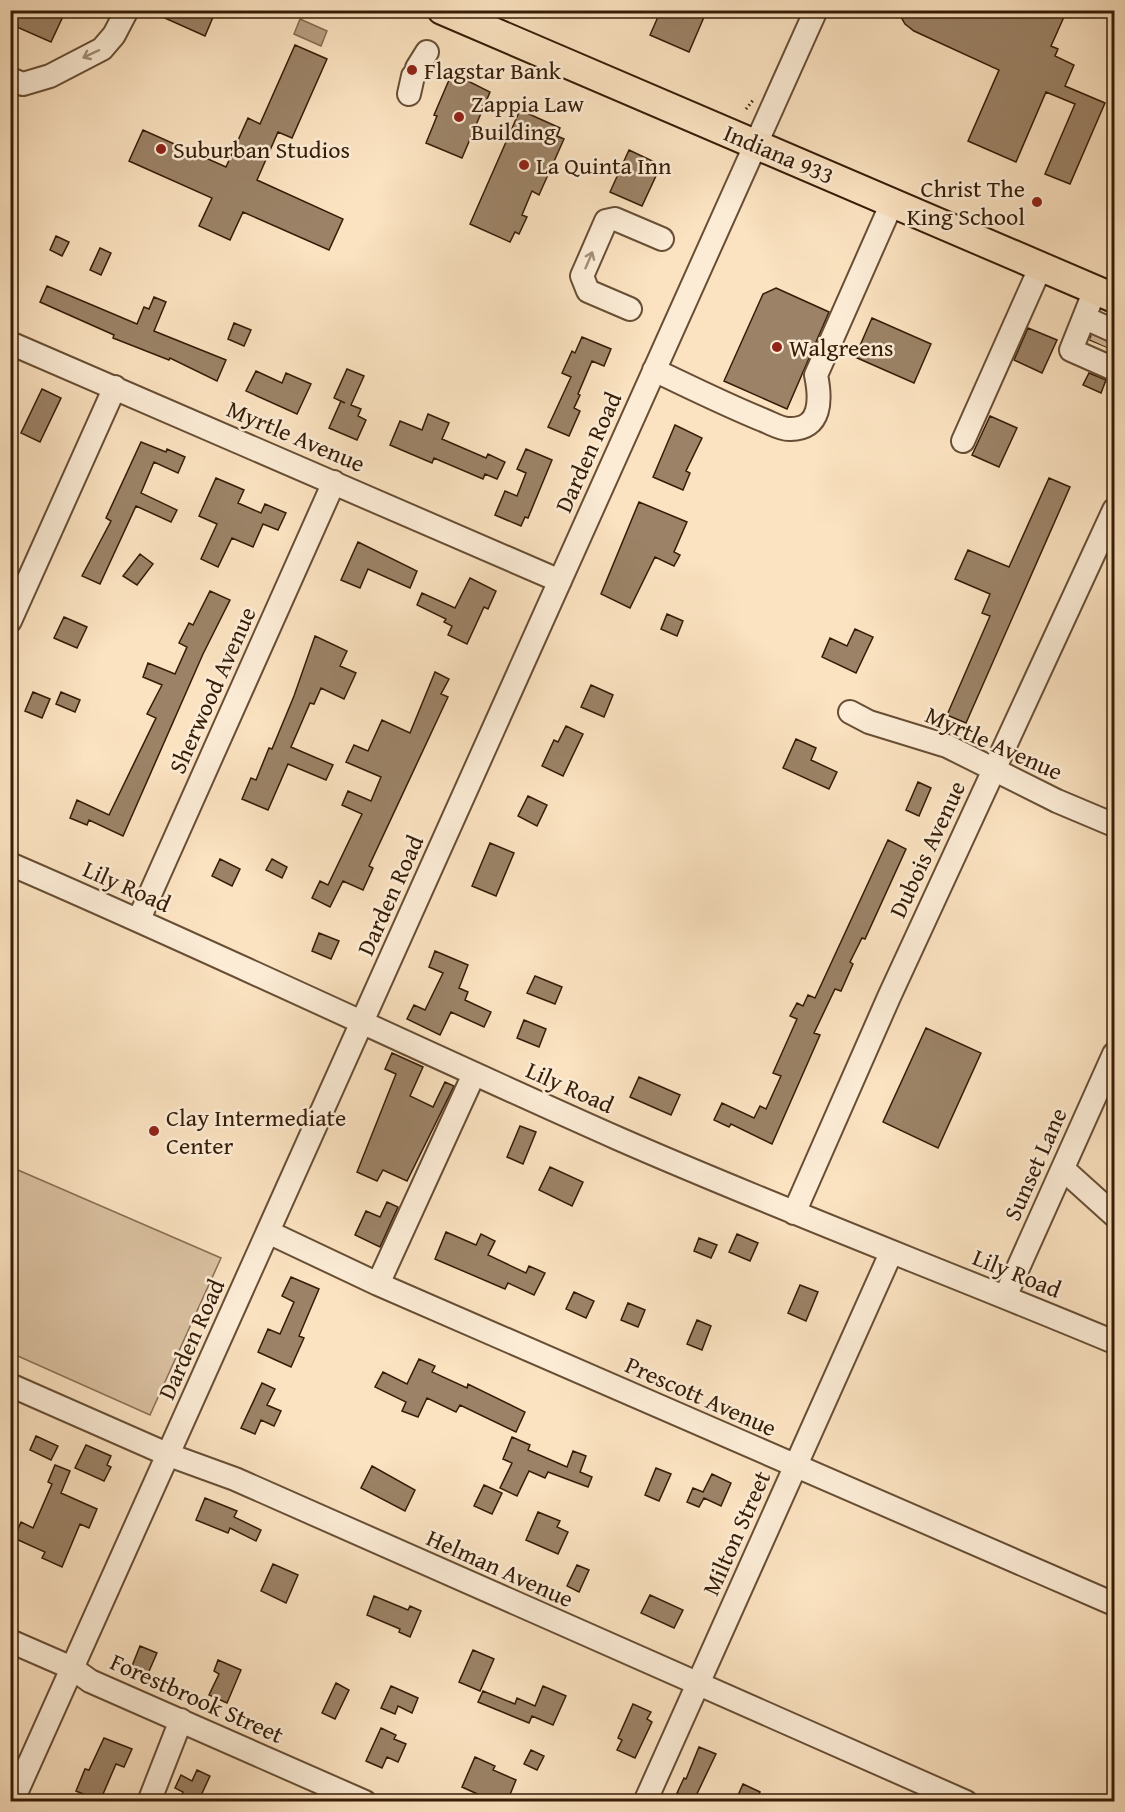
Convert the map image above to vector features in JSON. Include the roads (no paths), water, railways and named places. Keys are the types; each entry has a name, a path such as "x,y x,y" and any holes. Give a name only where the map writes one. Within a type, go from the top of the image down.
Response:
{"main road":[{"name":"Indiana 933","path":"442,10 1105,294"}],"street":[{"path":"10,79 23,84 50,76 102,50 114,35 127,10"},
{"name":"Darden Road","path":"12,1802 17,1771 72,1668 169,1455 816,10"},
{"path":"654,370 736,410 786,429 797,429 813,422 819,408 820,395 816,375 892,202"},
{"path":"630,309 588,291 582,276 606,222 615,219 662,239"},
{"path":"963,441 1041,266"},
{"path":"1105,294 1084,318 1071,350 1108,349"},
{"path":"1084,318 1108,349"},
{"name":"Myrtle Avenue","path":"10,343 560,581"},
{"path":"10,621 115,387"},
{"name":"Sherwood Avenue","path":"139,919 334,482"},
{"name":"Dubois Avenue","path":"794,1213 889,996 1114,510"},
{"name":"Myrtle Avenue","path":"850,712 869,722 947,746 1030,788 1114,825"},
{"name":"Lily Road","path":"10,864 139,919 474,1074 794,1213 1114,1342"},
{"name":"Sunset Lane","path":"1005,1297 1114,1054"},
{"path":"378,1284 474,1074"},
{"path":"1063,1169 1114,1215"},
{"name":"Prescott Avenue","path":"267,1232 378,1284 1114,1604"},
{"name":"Milton Street","path":"645,1802 891,1253"},
{"name":"Helman Avenue","path":"10,1385 169,1455 235,1479 966,1802"},
{"name":"Forestbrook Street","path":"10,1641 72,1668 90,1681 365,1802"},
{"path":"149,1802 181,1720"}],"tunnel":[{"path":"1100,344 1106,331"}],"place":[{"name":"Flagstar Bank","path":"412,70"},
{"name":"Zappia Law Building","path":"459,117"},
{"name":"Suburban Studios","path":"161,149"},
{"name":"La Quinta Inn","path":"524,165"},
{"name":"Christ The King School","path":"1037,202"},
{"name":"Walgreens","path":"777,347"},
{"name":"Clay Intermediate Center","path":"154,1131"}]}
